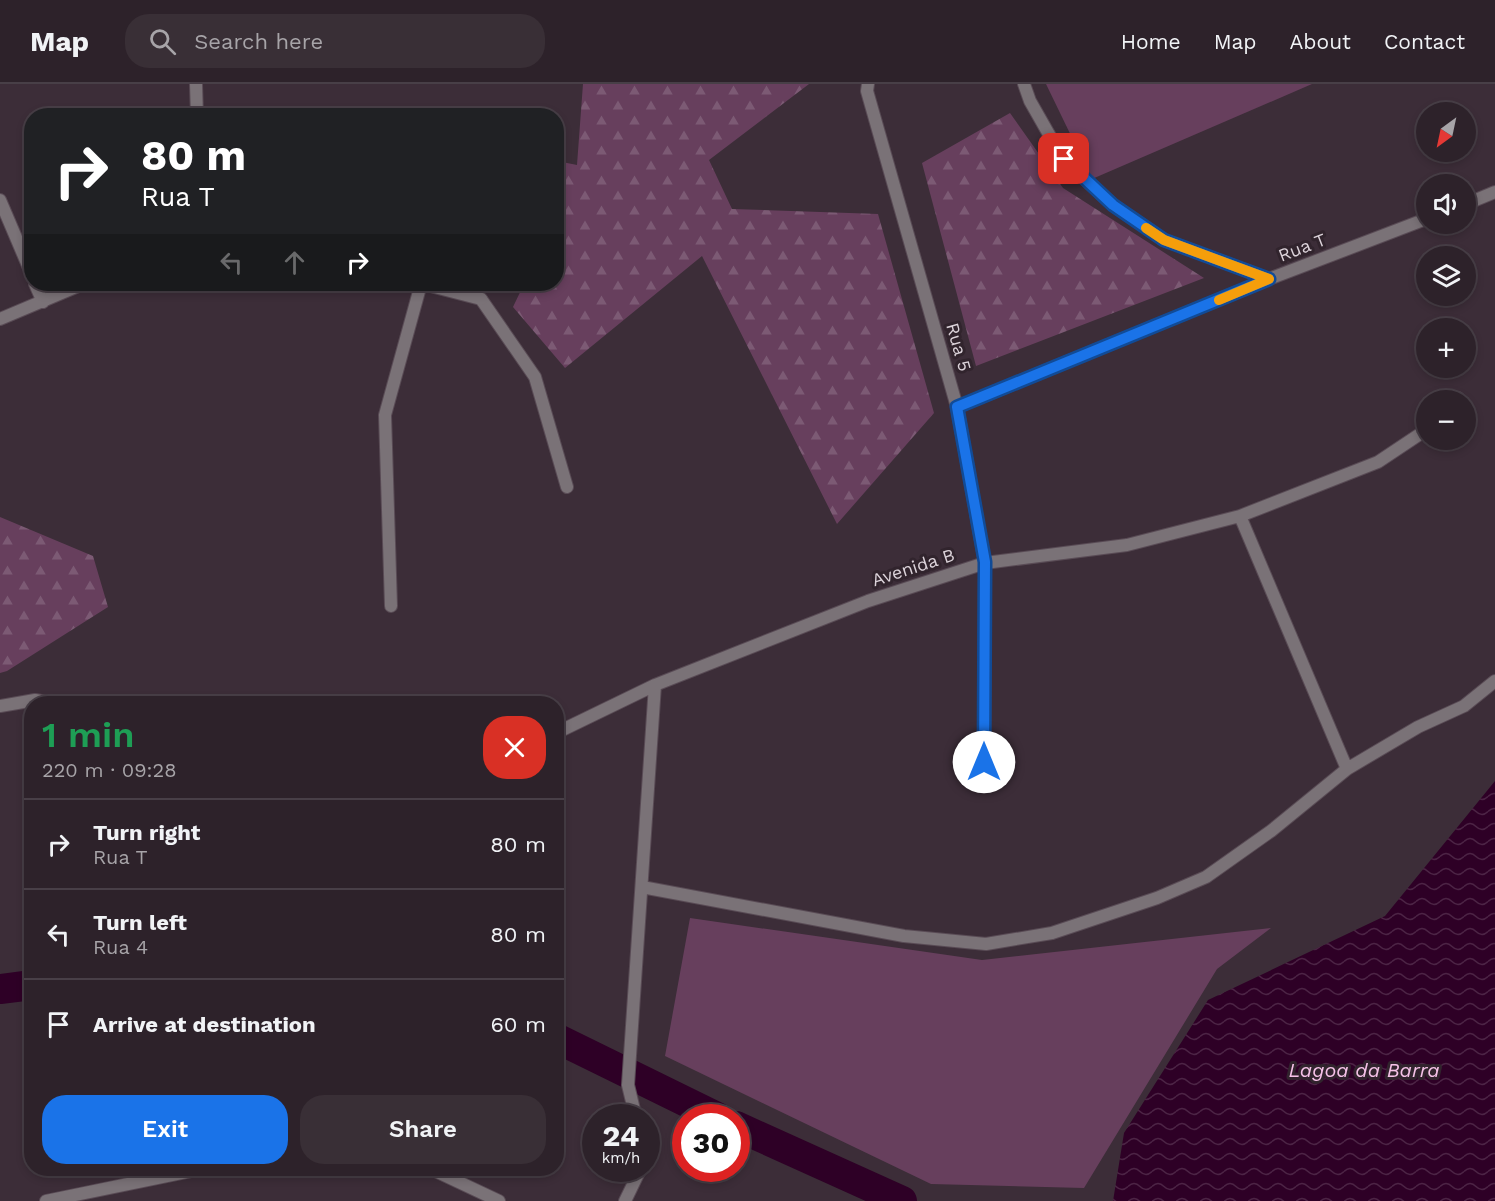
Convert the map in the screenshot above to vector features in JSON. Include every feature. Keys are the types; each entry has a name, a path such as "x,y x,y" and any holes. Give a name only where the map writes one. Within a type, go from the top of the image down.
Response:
{"street":[{"path":"196,84 196,108"},
{"path":"1024,84 1030,101 1064,159 1113,205 1164,240 1269,279"},
{"name":"Rua 5","path":"865,86 957,407 985,562 984,762"},
{"path":"1476,200 1495,192"},
{"path":"0,200 24,256"},
{"name":"Rua T","path":"957,407 1269,279 1416,223"},
{"path":"38,291 43,302"},
{"path":"0,319 67,291"},
{"path":"391,606 385,415 420,291"},
{"path":"450,291 481,299 535,377 567,487"},
{"name":"Avenida B","path":"564,729 655,685 868,601 985,562 1127,545 1240,516 1378,462 1416,437"},
{"path":"1240,516 1347,769"},
{"path":"642,886 904,936 986,944 1052,933 1157,898 1206,877 1271,831 1347,769 1418,727 1464,706 1495,681"},
{"path":"633,1104 628,1085 655,685"},
{"path":"0,706 24,702"},
{"path":"46,1201 167,1176"},
{"path":"446,1176 499,1201"},
{"path":"626,1201 635,1182"}],"green space":[{"path":"583,84 809,84 709,160 732,209 878,214 934,413 837,524 702,256 565,368 513,307 521,291 564,291 564,162 577,165"},
{"path":"1046,84 1312,84 1092,179"},
{"path":"1010,113 1063,188 1204,278 976,366 922,163"},
{"path":"0,517 93,556 108,607 7,671 0,673"},
{"path":"690,918 982,960 1271,928 1217,969 1084,1188 931,1184 665,1056"}],"water":[{"name":"Lagoa da Barra","path":"1495,781 1495,1201 1113,1201 1124,1133 1208,1000 1385,916"}],"waterway":[{"path":"0,989 24,986"},
{"path":"564,1042 690,1104"},
{"path":"750,1132 902,1201"}],"slow traffic":[{"path":"1146,228 1164,240 1269,279 1219,300"}],"route":[{"path":"984,762 985,562 957,407 1269,279 1164,240 1113,205 1064,159"}]}
